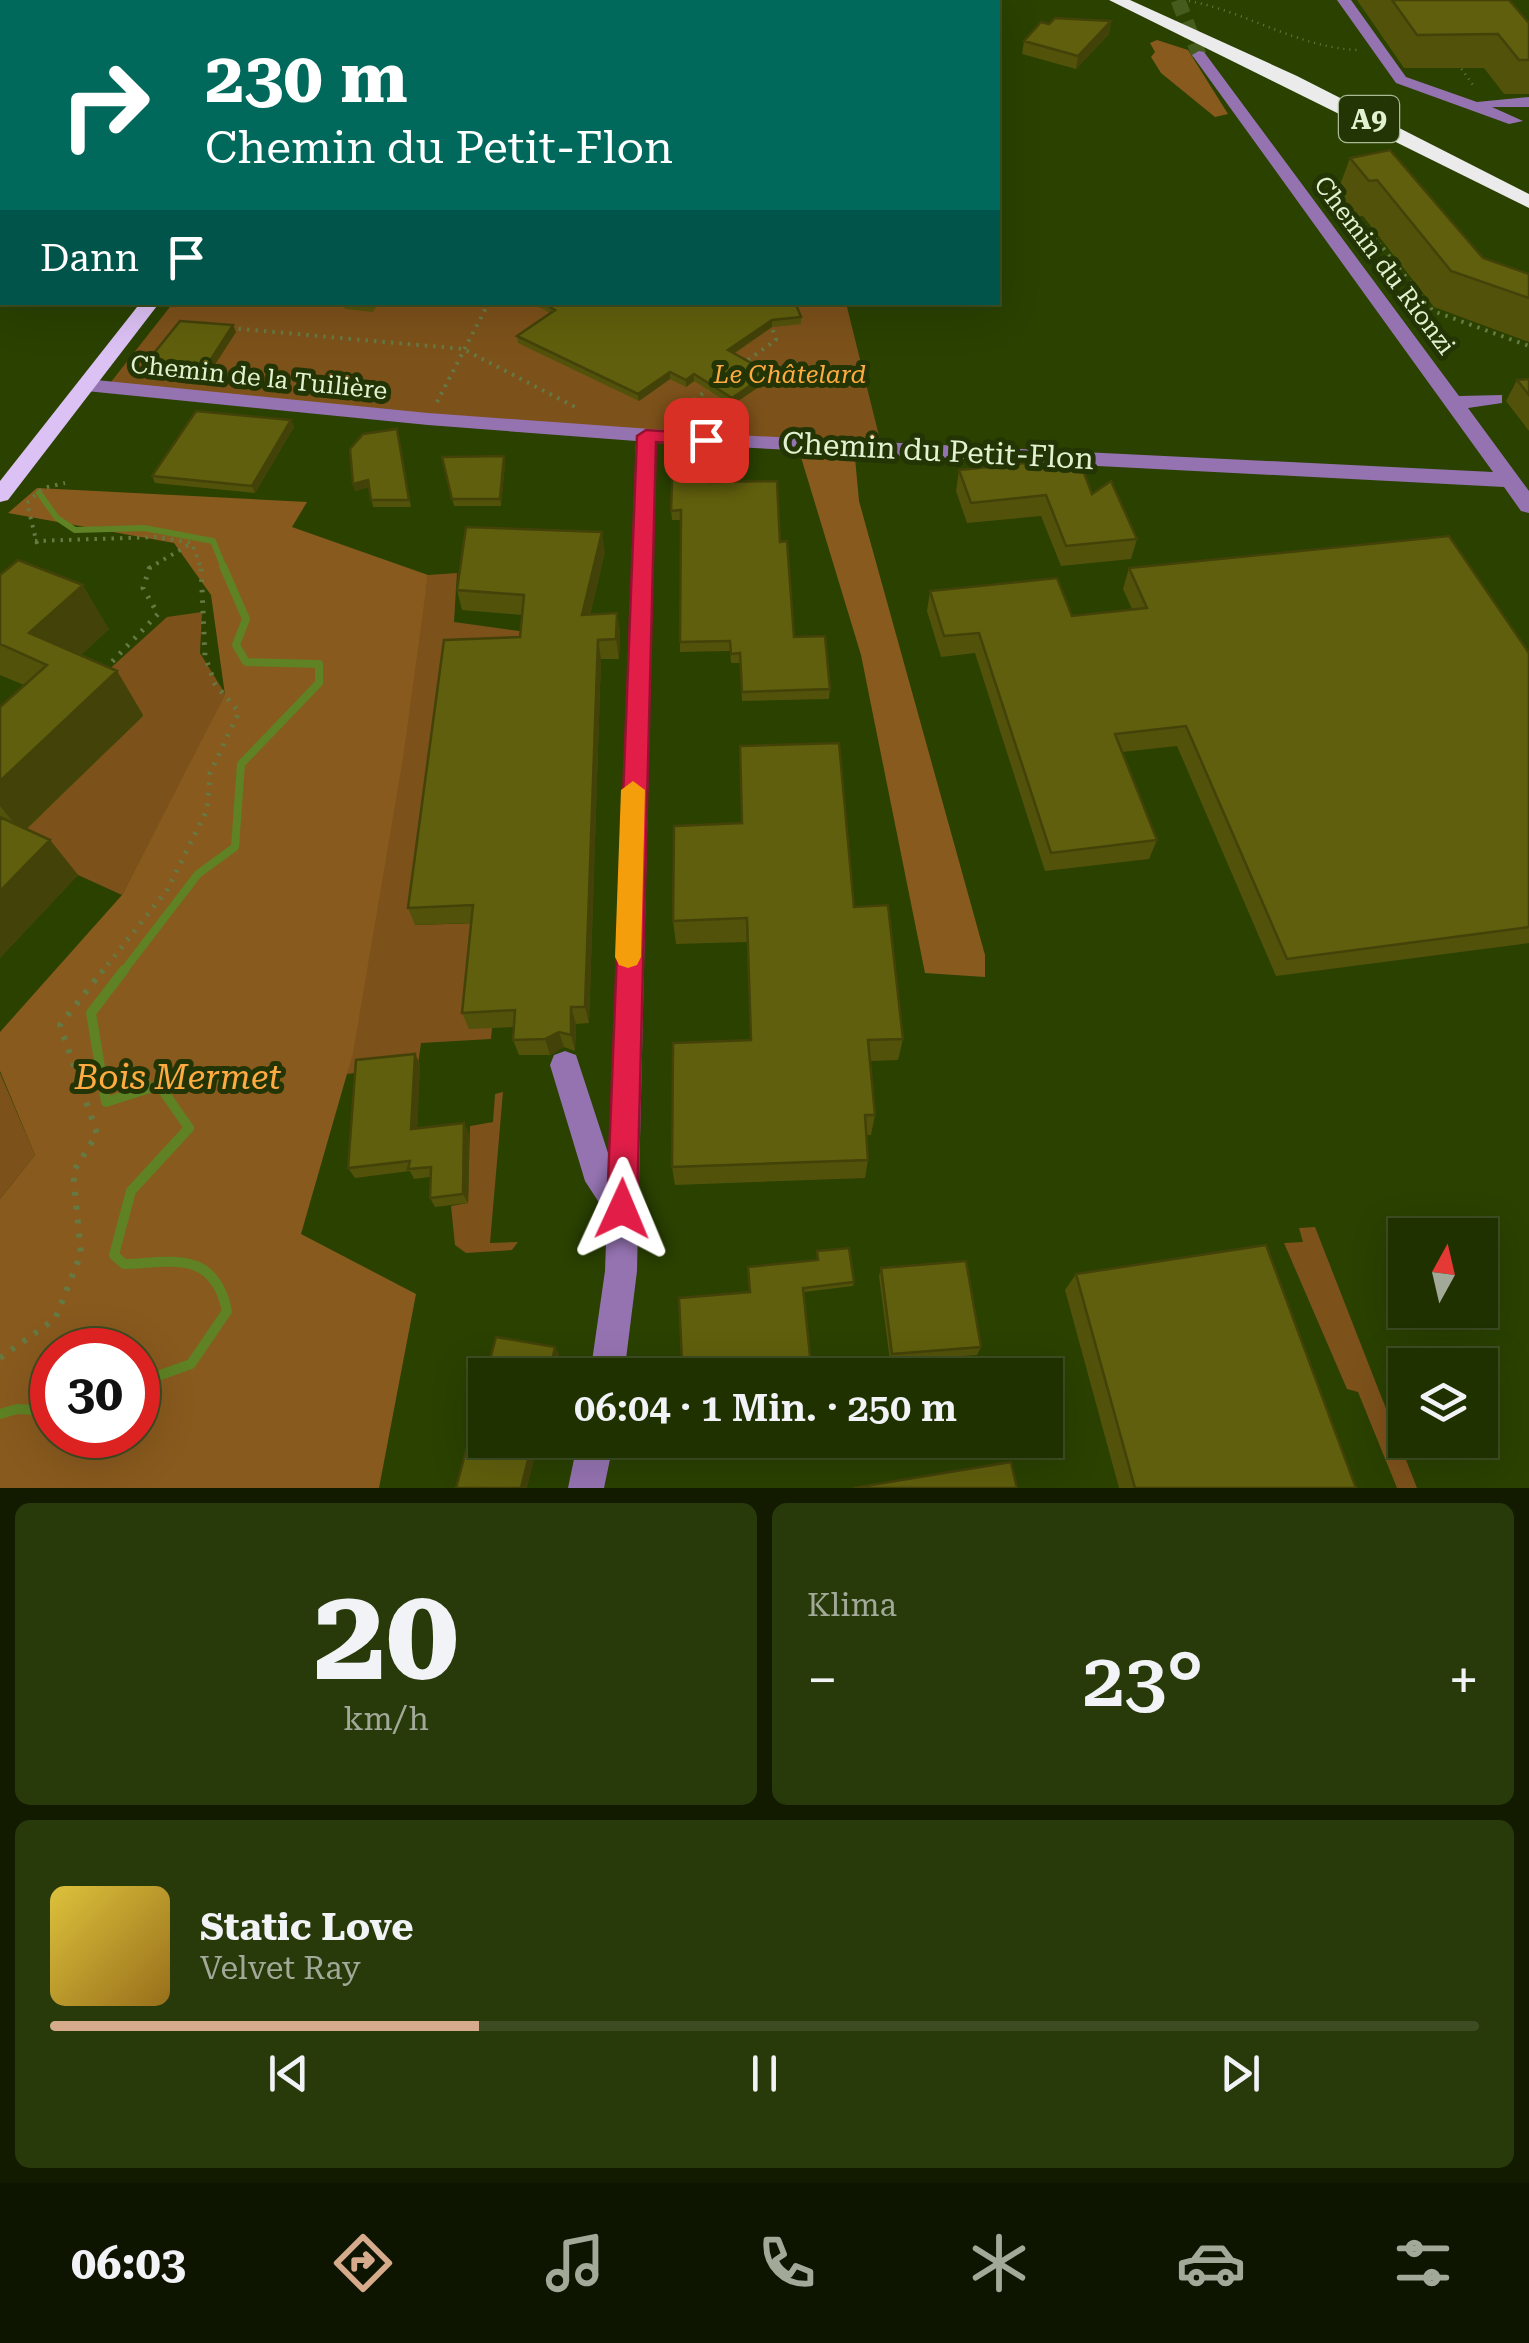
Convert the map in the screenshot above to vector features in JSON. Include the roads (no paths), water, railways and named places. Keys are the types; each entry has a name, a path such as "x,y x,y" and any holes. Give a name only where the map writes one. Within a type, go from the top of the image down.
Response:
{"highway":[{"path":"1107,0 1153,8"},
{"name":"A9","path":"1117,0 1153,8 1323,78 1529,181"},
{"name":"A9","path":"1153,8 1529,202"}],"main road":[{"path":"0,495 149,305"}],"street":[{"path":"1344,0 1401,80 1468,96 1529,102"},
{"name":"Chemin du Rionzi","path":"1199,55 1529,506"},
{"path":"1468,96 1515,121"},
{"name":"Chemin de la Tuilière","path":"86,385 428,419 655,430"},
{"path":"1454,403 1496,399"},
{"path":"609,1358 620,1272 655,430"},
{"name":"Chemin du Petit-Flon","path":"655,430 1510,480"},
{"path":"566,1065 601,1182 622,1209"},
{"path":"586,1488 592,1458"}],"waterway":[{"path":"39,493 57,518 75,530 144,528 213,541 224,568"},
{"path":"122,973 198,874 235,847 241,764 319,683 319,664 246,662 236,645 246,619 223,566"},
{"path":"124,970 91,1013 106,1102 159,1085 189,1128 131,1191 114,1255 124,1264 175,1262 202,1269 221,1291 227,1311 191,1364 160,1375"},
{"path":"0,1414 30,1410"}],"tunnel":[{"path":"1178,0 1199,55"}],"park label":[{"name":"Le Châtelard","path":"790,374"},
{"name":"Bois Mermet","path":"178,1077"}]}
